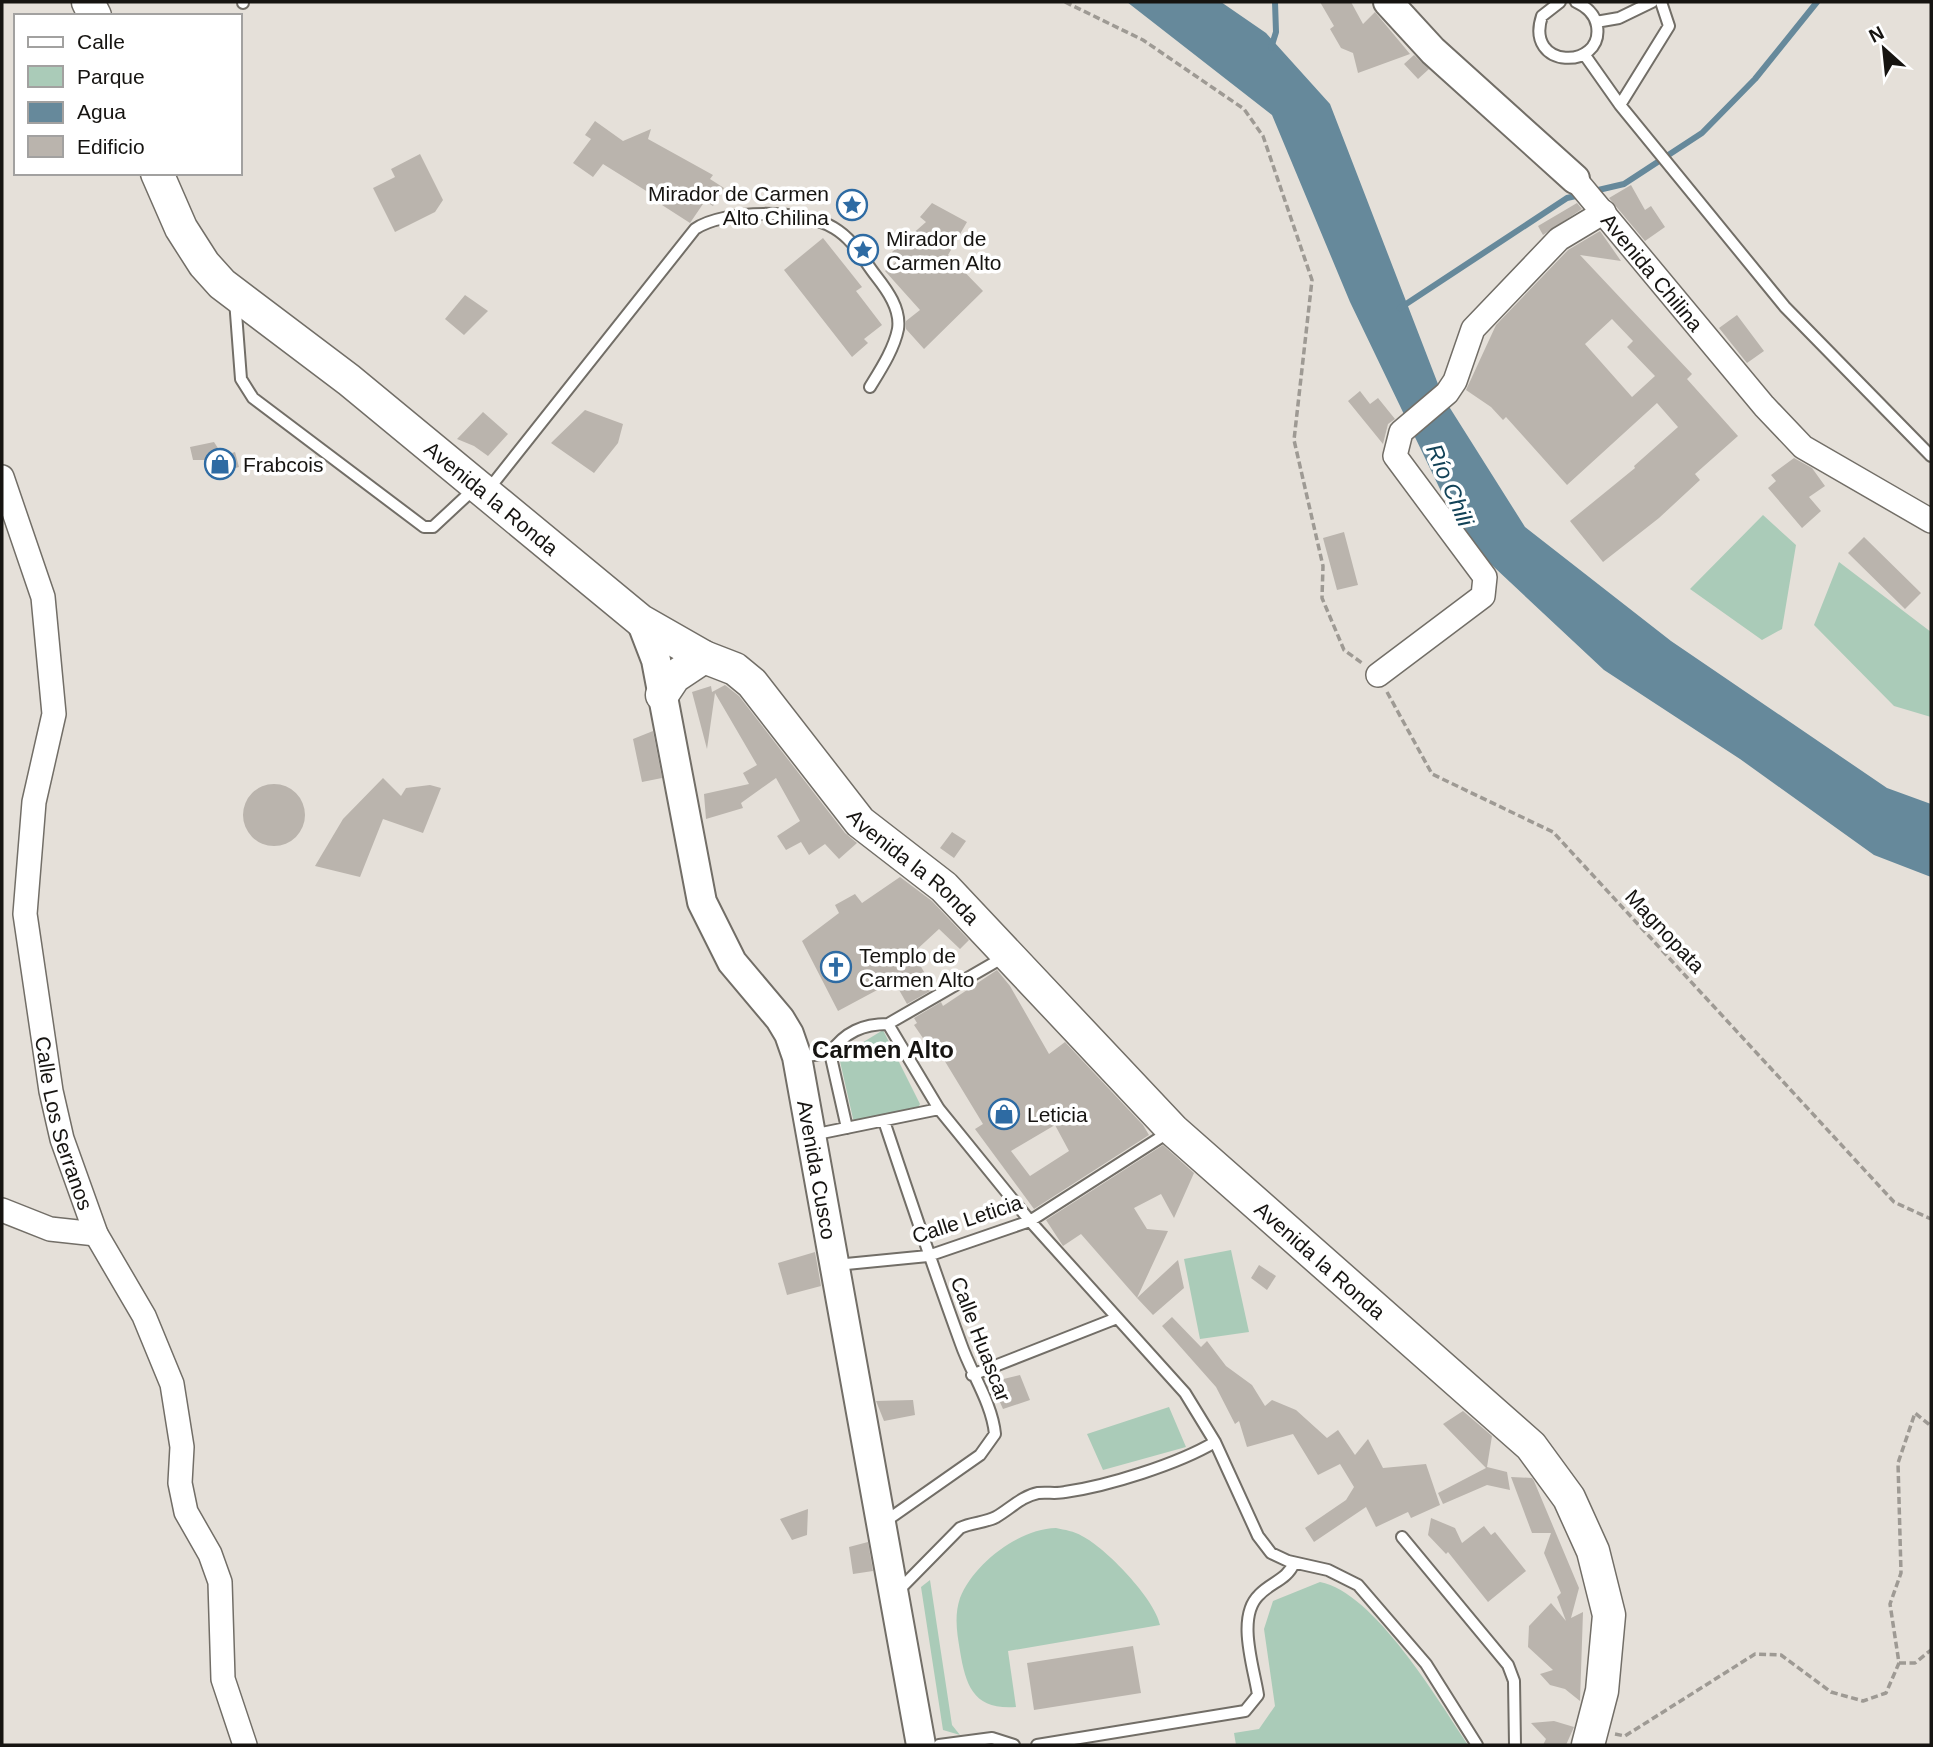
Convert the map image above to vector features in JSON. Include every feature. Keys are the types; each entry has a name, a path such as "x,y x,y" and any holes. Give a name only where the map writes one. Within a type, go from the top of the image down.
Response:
{"main road":[{"name":"Avenida la Ronda","path":"158,175 181,228 204,264 235,294 349,380 641,621 704,657 735,669 752,683 860,822 944,887 1173,1130 1521,1437 1569,1498 1592,1552 1609,1615 1602,1691 1590,1738"},
{"path":"662,695 674,677 704,657"}],"street":[{"name":"Avenida Chilina","path":"1388,2 1433,51 1575,179 1764,406 1803,447 1931,521"},
{"path":"1378,675 1483,596 1485,578 1395,456 1401,432 1447,393 1455,381 1473,329 1559,239 1598,206"},
{"name":"Calle Los Serranos","path":"2,477 43,597 54,714 34,802 24,914 51,1091 62,1139 96,1234 145,1316 172,1384 182,1447 180,1483 186,1512 210,1553 220,1582 223,1679 245,1745"},
{"name":"Avenida Cusco","path":"641,621 656,660 702,902 732,962 779,1019 789,1034 797,1057 921,1745"},
{"path":"2,1210 50,1229 96,1234"}],"lane":[{"path":"1560,2 1545,5 1539,33 1547,51 1565,59 1584,54 1595,40 1596,22 1592,13 1577,2"},
{"path":"1596,22 1619,18 1652,2"},
{"path":"1624,109 1669,26 1661,2"},
{"path":"1584,54 1624,109 1785,307 1931,456"},
{"path":"235,294 241,379 245,390 424,527 433,527 481,489 695,229 716,217 760,214 804,220 833,227 856,246 897,310 898,328 883,365 870,387"},
{"path":"847,1128 830,1054 841,1038 868,1024 888,1024 1009,954"},
{"path":"888,1024 939,1110 1030,1221 1185,1393 1215,1442 1258,1536 1271,1553 1294,1563 1328,1570 1358,1585 1426,1664 1477,1745"},
{"path":"797,1057 830,1054"},
{"path":"812,1135 939,1110"},
{"name":"Calle Huascar","path":"882,1524 980,1455 995,1434 994,1424 972,1375 929,1256 884,1121"},
{"name":"Calle Leticia","path":"833,1266 929,1256 1030,1221 1173,1130"},
{"path":"972,1375 1118,1318"},
{"path":"894,1595 960,1528 973,1521 994,1519 1012,1505 1036,1493 1065,1492 1106,1482 1195,1454 1215,1442"},
{"path":"1402,1537 1508,1665 1514,1681 1515,1745"},
{"path":"1037,1745 1245,1712 1258,1695 1247,1619 1257,1596 1289,1575 1294,1563"},
{"path":"939,1745 992,1738 1014,1745"}],"path":[{"path":"1065,2 1154,48 1244,109 1263,136 1312,280 1294,440 1323,566 1322,598 1344,650 1378,675"},
{"name":"Magnopata","path":"1378,675 1432,774 1553,832 1894,1202 1931,1219"},
{"path":"1590,1738 1625,1736 1755,1654 1781,1655 1831,1692 1863,1701 1886,1693 1899,1663 1890,1604 1901,1573 1898,1463 1915,1413 1931,1426"},
{"path":"1899,1663 1916,1663 1931,1650"}],"green space":[{"path":"1763,515 1796,545 1782,629 1762,640 1690,589"},
{"path":"1839,562 1931,632 1931,717 1894,706 1814,625"},
{"path":"883,1030 920,1104 917,1110 854,1123 839,1057"},
{"path":"1231,1250 1249,1332 1200,1339 1184,1259"},
{"path":"1169,1407 1186,1447 1103,1470 1087,1434"},
{"path":"1056,1528 1082,1536 1104,1551 1128,1575 1149,1602 1160,1625 1008,1651 1016,1707 990,1705 974,1694 965,1675 957,1624 960,1598 976,1572 999,1550 1027,1534"},
{"path":"930,1580 952,1725 960,1735 943,1730 921,1587"},
{"path":"1320,1582 1341,1590 1362,1605 1383,1626 1422,1676 1468,1745 1236,1745 1234,1733 1259,1729 1275,1706 1264,1629 1273,1601"}],"water":[{"name":"Río Chili","path":"1127,2 1221,2 1266,33 1330,104 1443,397 1525,527 1671,641 1887,788 1931,804 1931,877 1874,855 1740,759 1604,670 1464,539 1350,302 1272,115"}],"building":[{"path":"1320,2 1351,2 1363,24 1375,12 1410,54 1358,73 1353,53 1341,48 1330,29 1334,26"},
{"path":"1414,55 1429,69 1418,79 1404,64"},
{"path":"595,121 623,141 651,129 648,139 713,175 710,179 724,188 713,206 705,201 690,223 662,205 664,202 603,164 593,177 573,163 591,139 585,135"},
{"path":"420,154 443,200 435,212 395,232 373,188 395,177 391,169"},
{"path":"1631,185 1645,210 1651,206 1665,227 1645,241 1609,198"},
{"path":"932,203 967,222 948,255 983,291 924,349 906,329 906,321 920,310 885,271 898,260 892,252 926,222 920,217"},
{"path":"1577,203 1582,209 1543,235 1538,226"},
{"path":"1600,231 1621,261 1580,255 1692,374 1687,379 1738,436 1695,474 1700,480 1659,518 1603,562 1570,521 1635,468 1634,466 1678,427 1657,403 1567,485 1506,417 1503,420 1491,407 1466,390 1496,325 1568,250","holes":["1612,319 1633,341 1627,347 1655,376 1632,397 1585,344"]},
{"path":"823,238 862,287 856,291 882,325 864,339 868,343 852,357 784,270"},
{"path":"465,295 488,311 464,335 445,319"},
{"path":"1737,315 1764,351 1747,363 1719,328"},
{"path":"1360,391 1370,404 1378,398 1395,419 1388,424 1383,444 1348,401"},
{"path":"585,410 623,424 618,443 594,473 551,443"},
{"path":"483,412 508,434 488,456 457,439"},
{"path":"214,442 223,456 235,452 239,467 211,475 207,460 193,460 190,447"},
{"path":"1794,458 1812,468 1825,486 1809,497 1821,511 1802,528 1768,488 1776,481 1771,475"},
{"path":"1344,532 1358,585 1337,590 1323,538"},
{"path":"1864,537 1921,593 1905,609 1848,553"},
{"path":"725,685 739,696 845,833 857,843 839,859 825,844 809,855 801,842 786,850 777,836 800,821 776,778 741,803 743,808 706,819 704,794 749,784 743,773 757,765 715,693 707,749 692,692 711,686 712,692"},
{"path":"653,731 662,778 642,782 633,739"},
{"path":"383,778 401,796 406,788 430,785 441,788 423,833 383,819 360,877 315,866 343,819"},
{"path":"274,784 296,793 305,815 296,837 274,846 252,837 243,815 252,793"},
{"path":"952,832 966,841 954,858 940,848"},
{"path":"900,877 932,901 969,940 960,949 939,929 913,953 934,989 907,1004 894,981 838,1011 802,941 839,913 835,905 855,894 862,903"},
{"path":"997,970 1010,986 1049,1054 1065,1042 1143,1125 1149,1135 1034,1209 975,1129 983,1124 932,1040 927,1044 914,1025 917,1023 914,1018 941,1002 943,1006","holes":["1055,1125 1069,1151 1030,1176 1011,1151"]},
{"path":"1163,1145 1194,1173 1174,1218 1161,1194 1134,1208 1147,1229 1168,1231 1137,1298 1081,1234 1063,1246 1046,1220"},
{"path":"815,1252 821,1286 787,1295 778,1263"},
{"path":"1178,1260 1184,1288 1153,1315 1137,1298"},
{"path":"1259,1265 1276,1276 1267,1290 1251,1278"},
{"path":"1172,1317 1201,1347 1207,1341 1226,1366 1252,1385 1265,1406 1272,1400 1296,1410 1327,1438 1338,1430 1355,1455 1368,1439 1383,1468 1426,1464 1440,1505 1411,1518 1408,1512 1376,1527 1366,1507 1314,1542 1305,1528 1346,1500 1354,1487 1340,1464 1318,1475 1293,1434 1247,1447 1239,1421 1235,1424 1216,1387 1162,1326"},
{"path":"1020,1375 1030,1400 1003,1409 991,1382"},
{"path":"913,1400 915,1415 884,1421 876,1401"},
{"path":"1463,1411 1492,1436 1487,1467 1507,1472 1510,1490 1487,1485 1443,1504 1438,1493 1486,1468 1443,1424"},
{"path":"1511,1477 1532,1478 1534,1481 1579,1588 1571,1618 1583,1612 1580,1701 1565,1689 1550,1685 1540,1674 1553,1670 1528,1647 1529,1626 1551,1603 1566,1621 1557,1597 1561,1593 1544,1553 1551,1533 1532,1533"},
{"path":"808,1509 807,1535 792,1540 780,1519"},
{"path":"1431,1518 1455,1528 1462,1543 1484,1526 1491,1535 1495,1532 1526,1571 1488,1602 1448,1552 1446,1554 1428,1535"},
{"path":"868,1542 873,1571 853,1574 849,1547"},
{"path":"1133,1646 1141,1693 1034,1710 1027,1663"},
{"path":"1554,1721 1574,1727 1566,1745 1543,1745 1546,1739 1531,1723"}],"waterway":[{"path":"1271,48 1276,32 1275,2"},
{"path":"1594,191 1624,184 1702,133 1755,79 1817,2"},
{"path":"1400,308 1567,198 1580,195"}],"place":[{"name":"Mirador de Carmen Alto Chilina","path":"852,205"},
{"name":"Mirador de Carmen Alto","path":"863,250"},
{"name":"Frabcois","path":"220,464"},
{"name":"Templo de Carmen Alto","path":"836,967"},
{"name":"Leticia","path":"1004,1114"}],"district":[{"name":"Carmen Alto","path":"883,1049"}]}
